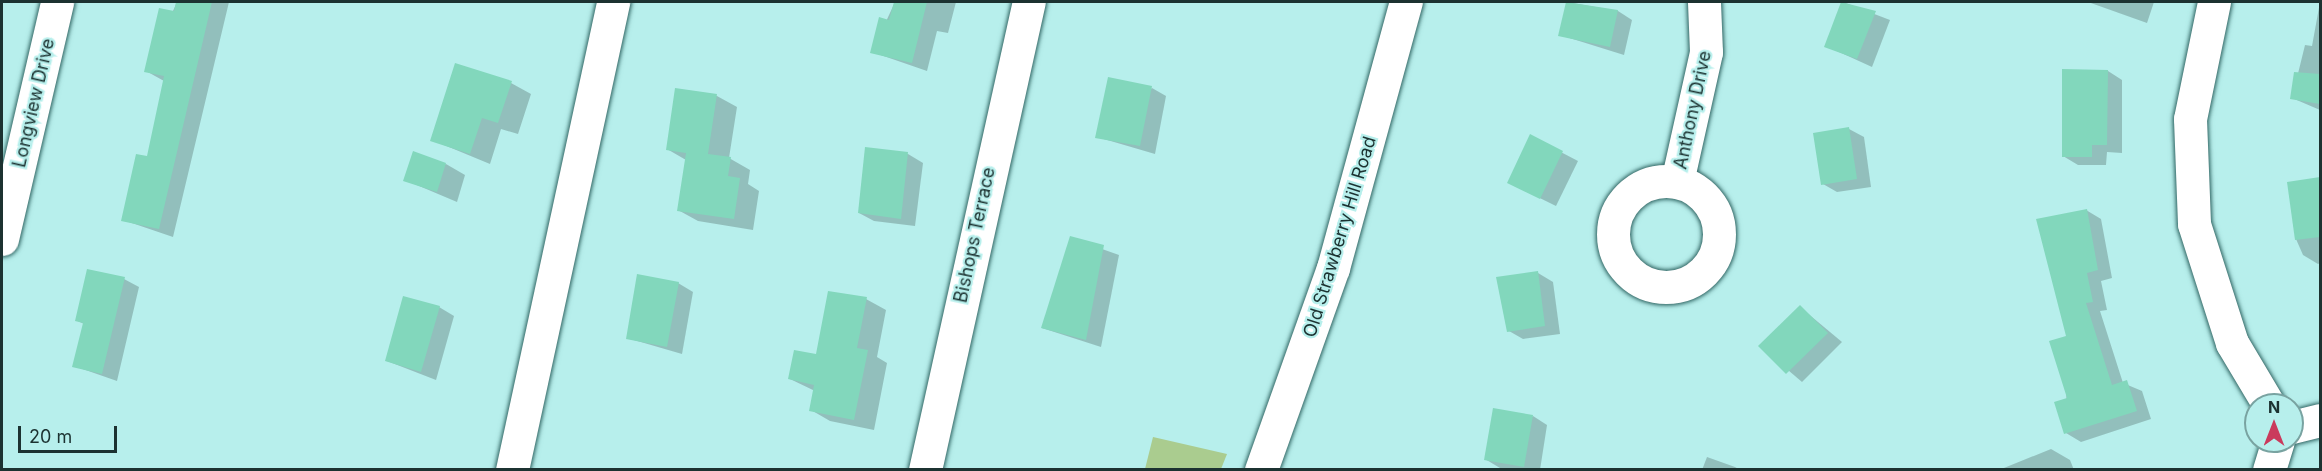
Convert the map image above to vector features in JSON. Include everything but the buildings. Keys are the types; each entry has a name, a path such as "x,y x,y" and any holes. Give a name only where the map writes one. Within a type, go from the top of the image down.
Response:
{"street":[{"name":"Longview Drive","path":"2,239 57,2"},
{"path":"512,470 613,2"},
{"name":"Bishops Terrace","path":"925,470 1029,2"},
{"name":"Old Strawberry Hill Road","path":"1261,470 1336,257 1406,2"},
{"name":"Anthony Drive","path":"1677,182 1707,52 1704,2"},
{"path":"2214,2 2190,118 2194,224 2232,343 2262,393"},
{"path":"2304,424 2320,420"},
{"path":"2270,470 2275,453"}],"green space":[{"path":"1153,437 1227,454 1221,469 1145,469"}]}
